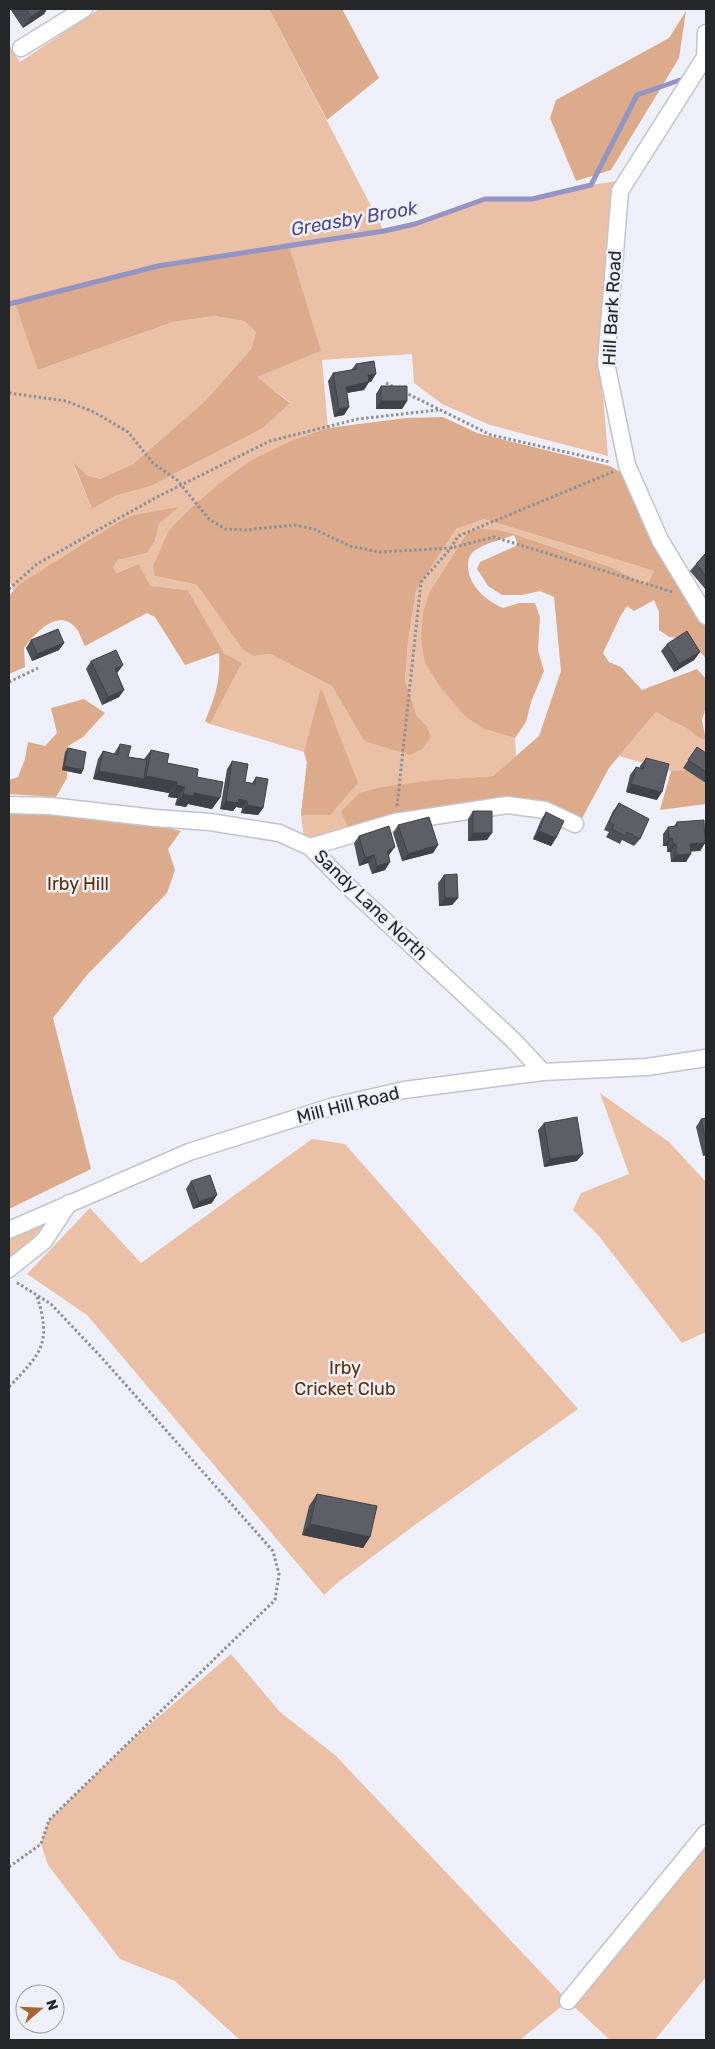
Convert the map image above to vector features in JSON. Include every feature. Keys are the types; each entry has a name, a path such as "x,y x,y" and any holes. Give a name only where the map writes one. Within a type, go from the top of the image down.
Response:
{"street":[{"path":"21,48 84,9"},
{"name":"Hill Bark Road","path":"706,33 704,57 620,191 606,363 627,465 660,540 706,616"},
{"path":"310,847 395,822 507,804 545,810 575,824"},
{"name":"Sandy Lane North","path":"9,805 50,806 210,822 279,833 310,847 352,890 492,1020 543,1072"},
{"name":"Mill Hill Road","path":"9,1230 189,1152 334,1106 404,1090 543,1072 647,1067 706,1058"},
{"path":"9,1269 44,1241 69,1203"},
{"path":"568,2001 706,1833"}],"path":[{"path":"386,382 395,387"},
{"path":"9,392 66,401 94,412 128,432 153,463 177,480 209,519 225,529 245,530 294,525 314,529 350,546 379,552 452,548 494,537 694,598"},
{"path":"403,392 491,436 627,465"},
{"path":"9,588 36,564 157,497 270,441 358,419 438,410"},
{"path":"395,822 421,582 452,548 458,536 627,465"},
{"path":"9,682 38,668"},
{"path":"9,1278 51,1304 102,1358 273,1550 279,1574 275,1600 49,1820 41,1844 9,1867"},
{"path":"9,1387 36,1358 43,1340 44,1318 37,1296"}],"green space":[{"path":"99,9 269,9 384,231 415,224 485,199 532,199 591,185 618,181 600,361 608,456 490,425 442,404 414,383 412,354 322,360 328,428 295,439 169,530 155,576 197,585 243,650 253,656 270,654 332,686 364,741 426,725 417,716 405,681 408,642 416,591 456,529 484,519 654,571 647,585 611,567 514,534 467,533 430,591 484,729 515,738 516,756 493,776 433,780 349,829 318,838 304,839 301,815 307,762 304,752 210,724 242,663 224,653 188,590 149,586 139,564 115,573 113,566 118,560 147,553 155,541 159,524 178,507 18,585 13,590 9,579 9,45 20,62","holes":["158,266 321,351 256,377 290,402 263,428 151,486 115,496 92,509 73,463 87,475 100,479 133,464 206,400 251,349 256,332 244,321 214,316 173,322 38,370 48,295"]},
{"path":"269,9 342,9 379,78 327,120"},
{"path":"686,11 679,58 611,170 576,181 550,118 556,100 669,38"},
{"path":"289,246 321,351 257,377 290,403 263,428 151,486 115,496 92,509 73,462 87,475 100,479 133,464 206,400 251,349 256,332 244,321 214,316 173,322 38,370 15,303 158,266"},
{"path":"443,417 477,433 610,466 620,472 666,566 706,627 706,658 687,639 669,637 659,630 659,612 654,600 634,611 627,606 603,653 609,662 621,667 642,690 697,669 706,679 706,707 702,720 706,740 656,712 609,768 580,822 488,802 431,807 349,829 341,812 359,793 383,787 433,780 493,776 539,736 561,671 554,597 540,591 522,595 502,595 488,586 477,569 480,562 518,545 514,535 478,548 469,557 468,565 474,585 490,601 503,608 519,603 535,603 540,617 538,650 544,671 531,702 526,722 515,738 484,729 465,716 441,688 425,663 421,639 423,613 430,591 467,533 481,529 514,534 611,567 647,585 654,571 484,519 456,529 416,591 408,642 405,681 417,716 426,725 431,737 422,749 410,755 364,741 332,686 270,654 253,656 243,650 197,585 155,576 153,566 169,530 193,506 225,479 252,460 295,439 328,428 406,418"},
{"path":"179,507 159,524 155,541 147,553 118,560 113,567 116,573 139,564 150,586 188,590 224,653 242,663 210,724 205,721 217,688 219,653 185,665 155,617 147,613 85,646 79,632 69,622 54,621 40,630 24,648 25,667 9,674 9,596 18,585 120,521 134,515"},
{"path":"321,688 358,783 330,815 301,815 307,762 304,752"},
{"path":"84,699 105,713 83,737 68,746 67,778 56,797 9,794 9,780 18,777 25,759 28,742 45,746 57,733 51,708"},
{"path":"656,712 706,740 706,769 671,771 619,756"},
{"path":"706,769 706,804 660,810 671,771"},
{"name":"Irby Hill","path":"9,808 138,821 181,831 168,849 175,870 167,893 87,975 53,1018 91,1169 9,1209"},
{"path":"600,1093 669,1142 706,1182 706,1332 682,1343 598,1235 573,1210 581,1193 629,1174"},
{"name":"Irby Cricket Club","path":"312,1139 345,1144 578,1409 419,1522 337,1583 324,1595 87,1315 27,1274 90,1208 141,1263"},
{"path":"41,1223 44,1226 22,1249 9,1259 9,1237"},
{"path":"231,1654 280,1712 335,1755 568,2001 520,2040 240,2040 175,1981 120,1959 48,1865 41,1844 49,1820 133,1739"},
{"path":"706,1833 706,1977 655,2040 610,2040 568,2001"}],"building":[{"path":"26,9 43,9 31,17"},
{"path":"374,361 376,374 368,375 369,382 346,387 349,407 339,409 333,373 357,369 356,364"},
{"path":"381,386 407,386 407,401 381,401"},
{"path":"706,553 706,576 696,564"},
{"path":"58,629 64,643 37,654 31,640"},
{"path":"687,631 700,652 679,664 667,644"},
{"path":"116,650 123,665 115,669 124,690 108,697 91,661"},
{"path":"120,744 131,746 128,757 147,760 144,779 99,771 103,751 118,755"},
{"path":"697,747 706,753 706,772 688,760"},
{"path":"68,748 86,752 83,770 64,766"},
{"path":"151,750 169,754 167,763 198,769 197,777 223,782 220,798 194,793 194,796 183,794 185,787 176,785 177,782 146,776"},
{"path":"646,758 669,764 662,792 631,784 636,767 643,769"},
{"path":"232,761 248,764 245,782 255,784 256,777 268,779 263,808 247,805 247,801 239,799 238,803 226,801"},
{"path":"619,803 649,819 640,839 627,832 625,836 612,829 614,825 609,822"},
{"path":"473,811 492,811 492,833 473,833"},
{"path":"546,812 564,821 556,838 539,831"},
{"path":"429,817 438,845 408,854 398,825"},
{"path":"704,820 705,843 690,844 691,854 676,855 676,844 673,844 672,838 669,839 668,827 677,826 677,822"},
{"path":"389,826 395,847 387,851 390,862 377,866 374,855 365,858 359,836"},
{"path":"457,874 458,898 445,898 444,875"},
{"path":"577,1117 583,1154 550,1159 544,1123"},
{"path":"706,1118 706,1141 701,1119"},
{"path":"210,1175 217,1195 199,1202 191,1181"},
{"path":"317,1494 377,1506 370,1537 310,1524"}],"waterway":[{"name":"Greasby Brook","path":"9,304 158,266 384,231 415,224 485,199 532,199 591,185 637,95 686,78"}]}
